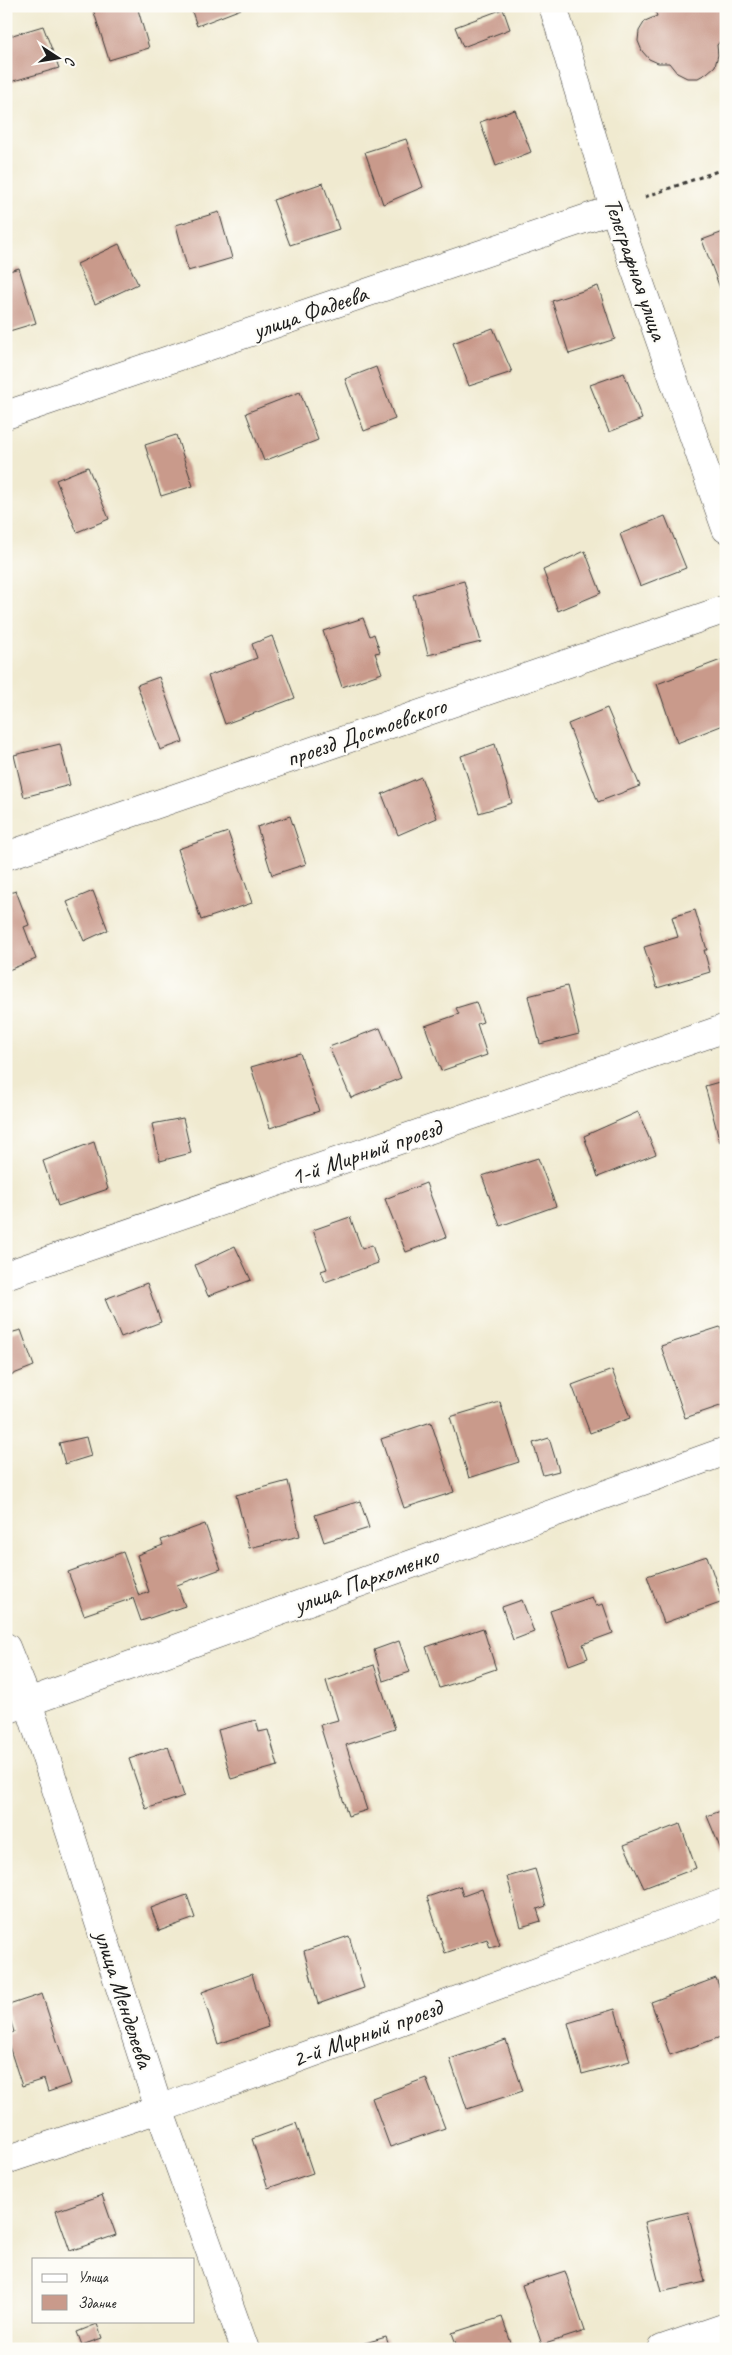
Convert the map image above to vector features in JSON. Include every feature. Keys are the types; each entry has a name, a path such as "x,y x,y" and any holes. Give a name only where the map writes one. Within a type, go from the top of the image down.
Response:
{"street":[{"name":"Телеграфная улица","path":"553,6 614,209 726,529"},
{"name":"улица Фадеева","path":"6,415 614,209"},
{"name":"проезд Достоевского","path":"6,856 726,608"},
{"name":"1-й Мирный проезд","path":"6,1275 726,1028"},
{"name":"улица Пархоменко","path":"17,1706 726,1451"},
{"name":"улица Менделеева","path":"6,1647 17,1706 245,2349"},
{"name":"2-й Мирный проезд","path":"6,2160 159,2109 726,1902"},
{"path":"662,2349 726,2327"}],"path":[{"path":"614,209 726,168"}],"building":[{"path":"92,6 137,6 149,48 109,60"},
{"path":"190,6 240,6 241,9 197,26"},
{"path":"653,6 725,6 726,34 717,45 718,55 715,66 698,78 687,78 677,73 669,63 658,63 649,59 642,51 638,41 639,31 645,21 657,16"},
{"path":"503,9 510,29 463,47 455,27"},
{"path":"43,26 59,68 10,82 6,69 6,37"},
{"path":"515,110 531,152 496,166 480,122"},
{"path":"406,139 423,187 383,204 365,152"},
{"path":"323,183 339,229 290,245 273,200"},
{"path":"219,212 232,258 188,271 176,225"},
{"path":"726,231 726,304 702,240"},
{"path":"119,244 138,284 95,304 77,264"},
{"path":"19,268 36,323 6,332 6,272"},
{"path":"598,286 615,339 569,354 552,301"},
{"path":"493,328 512,372 469,386 453,343"},
{"path":"376,367 395,419 364,431 345,379"},
{"path":"624,373 642,419 609,432 590,385"},
{"path":"300,392 318,440 264,461 246,413"},
{"path":"176,435 193,486 161,496 145,445"},
{"path":"88,467 109,519 77,532 56,480"},
{"path":"665,516 686,568 640,586 620,534"},
{"path":"585,551 601,593 558,611 543,570"},
{"path":"464,581 481,642 428,655 413,595"},
{"path":"363,618 370,636 374,634 380,652 375,653 382,673 342,687 323,631"},
{"path":"272,636 295,698 225,724 208,676 257,658 252,644"},
{"path":"721,660 726,673 726,724 677,743 657,684"},
{"path":"159,677 183,742 160,750 137,685"},
{"path":"607,708 640,786 598,802 568,724"},
{"path":"60,744 70,785 24,797 14,755"},
{"path":"495,744 512,803 479,813 461,756"},
{"path":"421,777 437,818 398,835 382,794"},
{"path":"290,816 306,864 272,875 257,827"},
{"path":"228,832 252,903 201,920 178,849"},
{"path":"16,891 29,925 24,927 36,959 6,971 6,894"},
{"path":"93,891 108,930 84,941 67,902"},
{"path":"695,910 707,950 704,950 710,972 657,988 644,947 678,937 672,917"},
{"path":"567,986 579,1034 540,1044 528,996"},
{"path":"476,1002 483,1022 477,1024 487,1055 441,1071 425,1026 459,1014 456,1008"},
{"path":"380,1028 401,1078 351,1098 329,1047"},
{"path":"300,1053 319,1111 270,1128 251,1067"},
{"path":"726,1080 726,1141 720,1142 705,1086"},
{"path":"638,1112 656,1154 598,1177 584,1136"},
{"path":"183,1118 191,1153 160,1161 152,1124"},
{"path":"94,1142 108,1189 58,1206 43,1161"},
{"path":"538,1158 556,1206 500,1226 482,1176"},
{"path":"426,1183 446,1237 406,1252 385,1199"},
{"path":"350,1217 362,1249 372,1245 378,1263 325,1282 321,1271 327,1269 313,1230"},
{"path":"235,1246 251,1280 208,1296 195,1265"},
{"path":"147,1283 161,1322 121,1337 105,1299"},
{"path":"720,1327 726,1345 726,1404 685,1418 661,1346"},
{"path":"21,1330 34,1366 6,1377 6,1334"},
{"path":"612,1370 630,1418 590,1433 572,1385"},
{"path":"500,1402 519,1462 469,1478 450,1417"},
{"path":"431,1422 454,1492 404,1508 381,1439"},
{"path":"86,1437 91,1456 65,1464 59,1443"},
{"path":"549,1438 559,1471 543,1475 533,1443"},
{"path":"288,1481 300,1536 249,1548 236,1495"},
{"path":"360,1501 369,1528 324,1542 315,1515"},
{"path":"205,1524 221,1569 177,1585 185,1606 141,1621 133,1598 84,1615 68,1572 123,1552 139,1596 149,1592 137,1555 163,1545 161,1540"},
{"path":"707,1556 723,1602 664,1623 647,1576"},
{"path":"592,1597 596,1606 603,1604 613,1633 583,1644 588,1658 569,1665 550,1611"},
{"path":"522,1600 534,1632 513,1640 502,1607"},
{"path":"483,1628 496,1669 440,1688 426,1647"},
{"path":"399,1641 410,1672 383,1681 374,1650"},
{"path":"374,1665 395,1729 346,1745 367,1810 348,1816 320,1725 338,1720 326,1681"},
{"path":"256,1720 259,1732 268,1730 278,1766 231,1779 218,1730"},
{"path":"168,1746 184,1796 146,1809 129,1759"},
{"path":"726,1809 726,1862 707,1816"},
{"path":"680,1824 696,1868 644,1888 624,1845"},
{"path":"535,1869 546,1906 537,1909 541,1921 521,1927 507,1877"},
{"path":"460,1886 463,1896 482,1889 500,1945 490,1948 487,1939 445,1953 427,1897"},
{"path":"187,1895 195,1918 159,1931 151,1908"},
{"path":"349,1936 364,1988 318,2004 304,1951"},
{"path":"252,1974 268,2027 218,2044 202,1992"},
{"path":"716,1978 726,2005 726,2035 670,2055 651,2002"},
{"path":"42,1994 71,2084 48,2092 44,2079 22,2086 6,2037 6,2035 14,2032 6,2006"},
{"path":"615,2009 630,2061 582,2074 568,2023"},
{"path":"506,2040 523,2091 467,2109 450,2059"},
{"path":"426,2078 445,2128 390,2147 372,2098"},
{"path":"296,2123 313,2173 268,2188 252,2139"},
{"path":"102,2195 116,2235 70,2251 56,2211"},
{"path":"688,2212 705,2282 661,2292 644,2222"},
{"path":"565,2271 585,2331 542,2345 522,2285"},
{"path":"502,2317 513,2349 458,2349 452,2333"},
{"path":"97,2324 102,2338 82,2345 77,2332"},
{"path":"386,2337 390,2349 348,2349 348,2348"}]}
